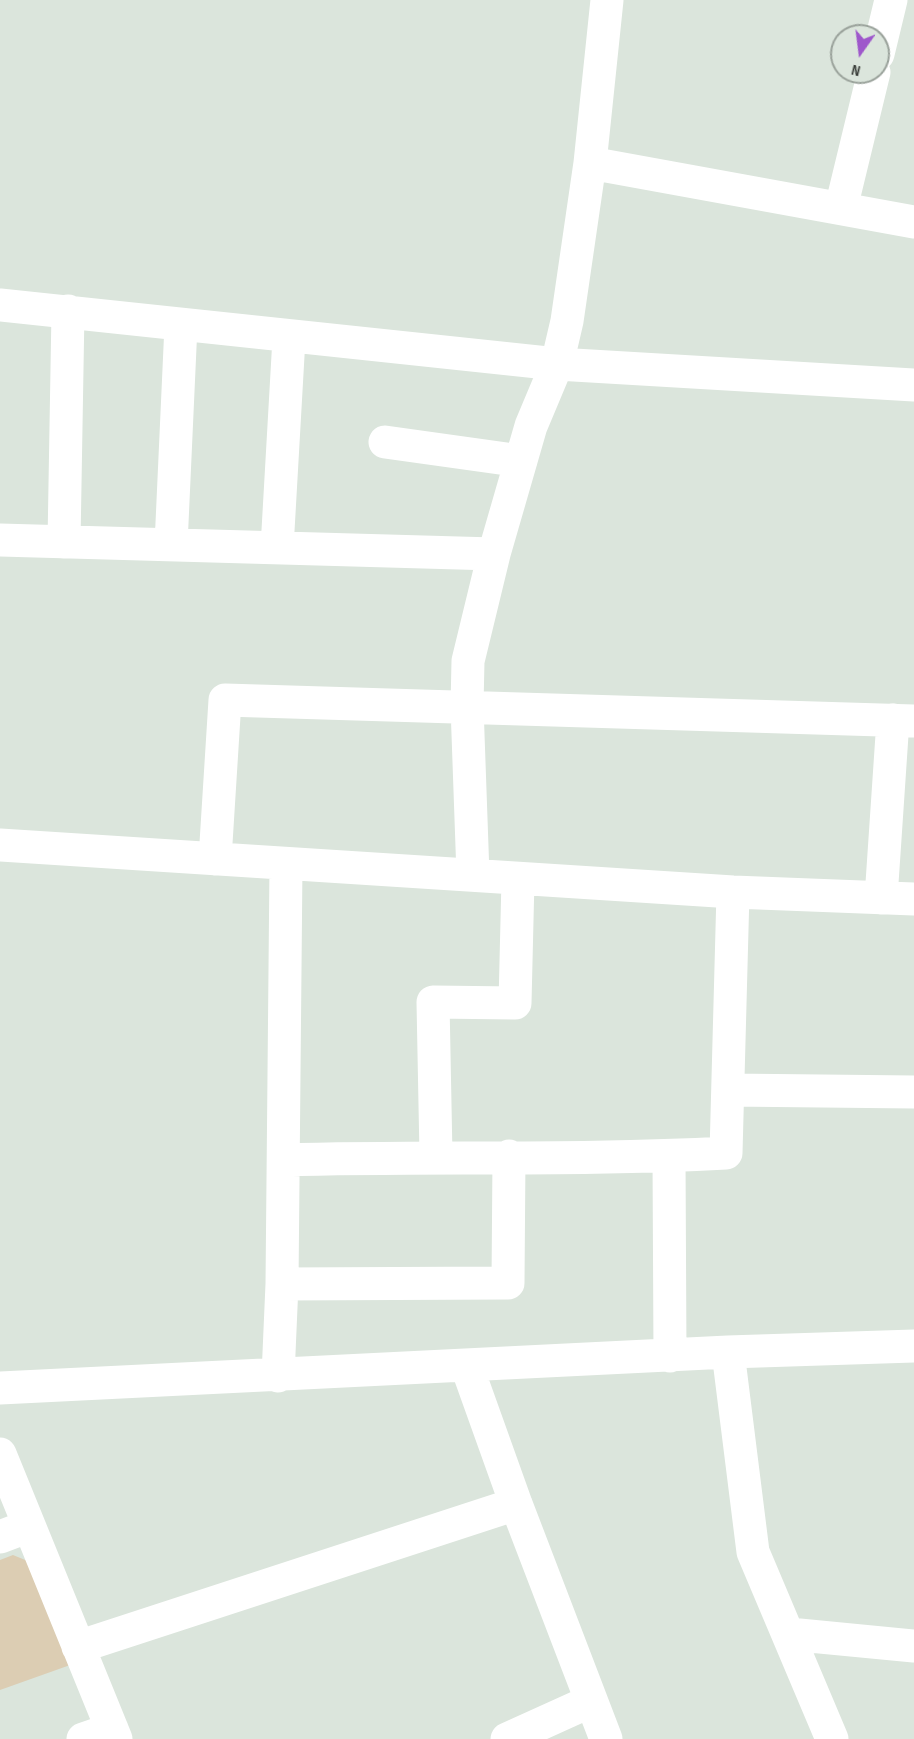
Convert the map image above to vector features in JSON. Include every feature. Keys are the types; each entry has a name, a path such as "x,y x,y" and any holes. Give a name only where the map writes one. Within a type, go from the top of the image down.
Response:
{"street":[{"path":"473,874 467,706 468,661 494,554 531,426 556,364 567,321 590,163 607,0"},
{"path":"885,24 891,0"},
{"path":"841,208 871,84"},
{"path":"590,163 914,222"},
{"path":"0,305 289,338 556,364 914,385"},
{"path":"64,542 68,311"},
{"path":"171,545 181,325"},
{"path":"277,548 289,338"},
{"path":"385,442 521,461"},
{"path":"0,540 494,554"},
{"path":"215,859 225,700 904,721 881,898"},
{"path":"0,845 733,892 914,899"},
{"path":"279,1376 284,1160 286,864"},
{"path":"436,1156 432,1002 515,1003 518,879"},
{"path":"284,1160 436,1156 669,1156 726,1153 733,892"},
{"path":"729,1090 914,1092"},
{"path":"282,1284 508,1283 509,1156"},
{"path":"669,1156 670,1356"},
{"path":"0,1388 467,1367 728,1352 914,1346"},
{"path":"728,1352 753,1552 789,1634 829,1738"},
{"path":"467,1367 516,1504 606,1739"},
{"path":"0,1454 15,1531 78,1647 103,1736"},
{"path":"78,1647 516,1504"},
{"path":"789,1634 914,1646"},
{"path":"507,1739 591,1701"}],"shaded area":[{"path":"13,1555 30,1562 73,1664 0,1690 0,1560"}]}
